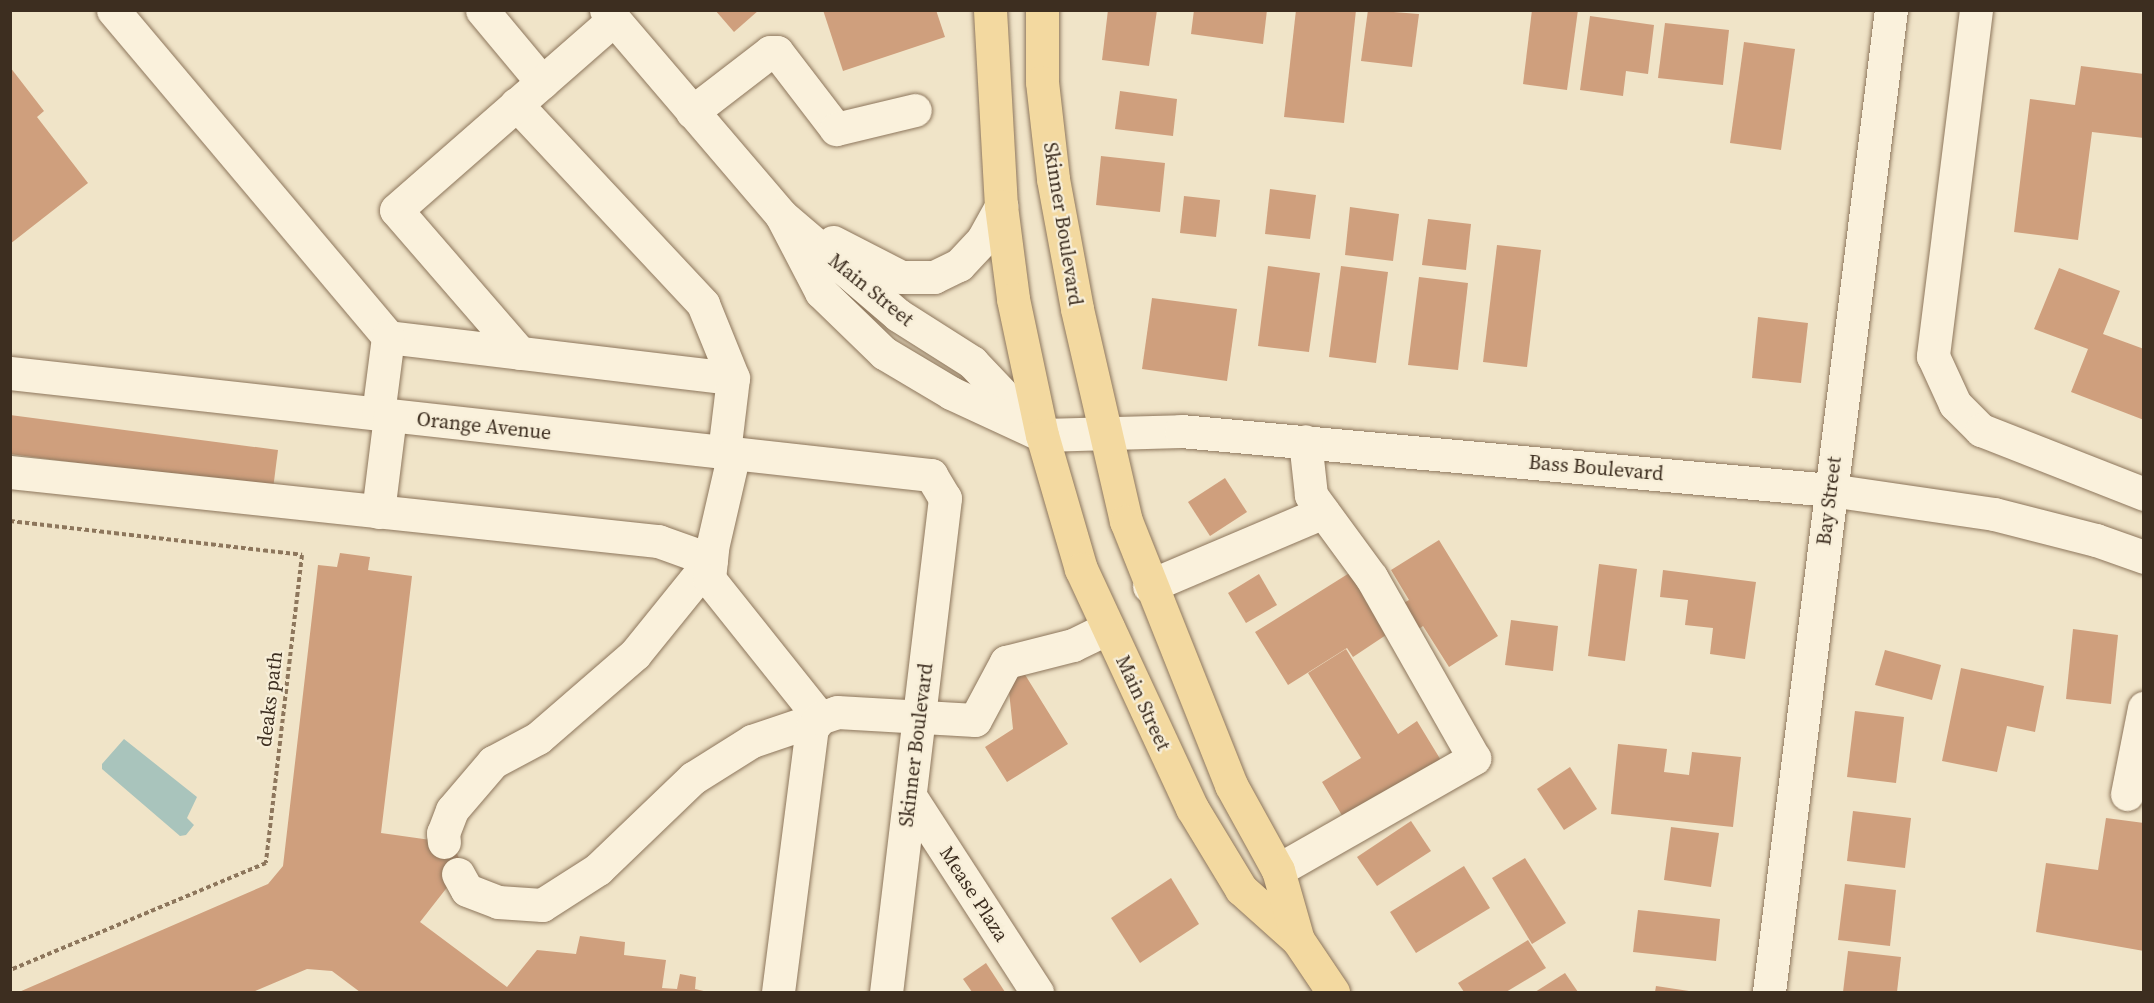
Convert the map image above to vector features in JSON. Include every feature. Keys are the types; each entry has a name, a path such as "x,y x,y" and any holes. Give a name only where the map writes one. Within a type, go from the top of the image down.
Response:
{"main road":[{"path":"990,10 1001,206 1014,306 1042,435"},
{"name":"Skinner Boulevard","path":"1042,10 1042,82 1053,179 1106,434"},
{"name":"Main Street","path":"1106,434 1126,521 1149,586 1231,785 1278,870 1298,940"},
{"name":"Main Street","path":"1042,435 1081,570 1192,808 1241,890 1298,940 1333,993"}],"street":[{"path":"113,10 388,337 378,512"},
{"path":"482,10 542,81"},
{"name":"Bay Street","path":"1769,993 1891,10"},
{"path":"1976,10 1933,356 1955,404 1981,430 2144,494"},
{"path":"520,353 396,210 542,81 610,15"},
{"name":"Main Street","path":"610,15 781,215 898,315 972,363 1042,435"},
{"path":"692,112 770,52 777,52 836,129 915,110"},
{"path":"516,104 703,304 733,378 729,453 709,579 820,718"},
{"path":"781,215 901,277 934,277 959,265 983,239 1001,206"},
{"path":"388,337 733,378"},
{"name":"Orange Avenue","path":"10,373 932,475 945,498"},
{"name":"Bass Boulevard","path":"1042,435 1181,431 1830,490 1994,514 2144,557"},
{"path":"1278,870 1474,758 1371,577 1311,495 1305,441"},
{"path":"10,472 658,541 711,560"},
{"name":"Skinner Boulevard","path":"886,993 945,498"},
{"path":"1149,586 1323,512"},
{"path":"444,842 443,833 452,810 493,762 538,738 635,654 711,560"},
{"path":"458,874 468,890 498,903 542,905 598,869 693,778 752,741 837,712 919,719 975,720 1006,662 1073,645 1108,628"},
{"path":"2127,794 2144,708"},
{"path":"778,993 812,728 820,718"},
{"name":"Mease Plaza","path":"910,796 1038,993"}],"path":[{"name":"deaks path","path":"10,521 302,555 266,863 10,970"}],"water":[{"path":"124,739 197,797 187,818 194,825 186,835 180,836 102,769 102,764"}],"building":[{"path":"715,10 759,10 734,32"},
{"path":"823,10 936,10 945,37 843,71"},
{"path":"1108,10 1157,10 1149,66 1102,60"},
{"path":"1194,10 1267,10 1263,44 1191,34"},
{"path":"1296,10 1356,10 1344,123 1284,117"},
{"path":"1368,10 1419,14 1412,67 1361,61"},
{"path":"1532,10 1578,10 1567,90 1523,84"},
{"path":"1590,16 1654,25 1648,74 1626,71 1623,96 1580,90"},
{"path":"1665,23 1729,30 1723,85 1658,78"},
{"path":"1744,42 1795,49 1781,150 1730,143"},
{"path":"2081,66 2144,74 2144,138 2092,132 2078,240 2014,232 2030,99 2075,105"},
{"path":"10,67 44,111 37,117 88,183 10,244"},
{"path":"1120,91 1177,99 1173,136 1115,129"},
{"path":"1101,156 1165,163 1160,212 1096,205"},
{"path":"1270,189 1316,195 1310,239 1265,234"},
{"path":"1184,196 1220,200 1216,237 1180,233"},
{"path":"1350,207 1399,214 1393,261 1345,255"},
{"path":"1428,219 1471,224 1466,270 1422,265"},
{"path":"1497,245 1541,250 1527,367 1483,362"},
{"path":"1268,266 1320,273 1309,352 1258,346"},
{"path":"1341,266 1388,272 1376,363 1329,357"},
{"path":"2059,268 2120,291 2103,334 2144,349 2144,420 2071,392 2088,349 2034,329"},
{"path":"1419,277 1468,283 1458,370 1408,365"},
{"path":"1152,298 1237,309 1227,381 1142,369"},
{"path":"1758,317 1808,323 1801,383 1752,378"},
{"path":"10,415 278,450 273,489 10,454"},
{"path":"1225,478 1247,512 1210,536 1188,502"},
{"path":"1439,540 1498,636 1449,667 1423,626 1416,631 1400,605 1409,600 1391,570"},
{"path":"340,553 370,557 368,570 412,576 381,833 452,843 463,867 420,922 507,987 537,950 576,954 580,936 625,942 624,955 666,960 662,988 677,989 680,974 696,977 695,989 708,992 360,992 332,971 307,969 253,992 19,992 268,884 283,866 318,565 337,567"},
{"path":"1599,564 1637,569 1625,661 1588,656"},
{"path":"1663,570 1756,582 1745,659 1710,654 1713,628 1685,625 1688,600 1660,597"},
{"path":"1351,572 1389,633 1353,657 1347,648 1288,685 1255,632"},
{"path":"1259,574 1277,605 1246,623 1228,593"},
{"path":"1511,620 1558,626 1553,671 1505,665"},
{"path":"2073,629 2118,635 2111,704 2066,699"},
{"path":"1346,649 1398,734 1417,721 1442,762 1346,822 1322,782 1361,758 1308,673"},
{"path":"1885,650 1941,665 1932,700 1875,685"},
{"path":"1961,668 2044,686 2035,732 2007,726 1997,772 1942,761"},
{"path":"1024,673 1068,744 1007,782 985,747 1013,729 1008,682"},
{"path":"1855,711 1904,717 1896,783 1847,777"},
{"path":"1618,744 1667,749 1664,772 1689,775 1692,752 1741,757 1733,827 1611,814"},
{"path":"1570,767 1597,809 1564,830 1537,789"},
{"path":"1853,811 1911,818 1905,868 1847,861"},
{"path":"2106,818 2144,823 2144,951 2036,932 2046,863 2098,870"},
{"path":"1411,821 1431,851 1377,886 1357,857"},
{"path":"1671,827 1719,833 1711,887 1664,880"},
{"path":"1525,858 1566,923 1532,944 1492,878"},
{"path":"1464,866 1490,908 1416,953 1390,912"},
{"path":"1171,878 1199,924 1140,963 1111,918"},
{"path":"1845,884 1896,890 1890,946 1838,940"},
{"path":"1638,910 1720,919 1716,961 1633,952"},
{"path":"1528,940 1546,968 1506,992 1464,992 1458,983"},
{"path":"1848,951 1901,957 1897,992 1843,992"},
{"path":"986,963 1005,992 972,992 963,979"},
{"path":"1565,973 1578,992 1535,992"},
{"path":"1656,986 1689,991 1689,992 1655,992"}]}
